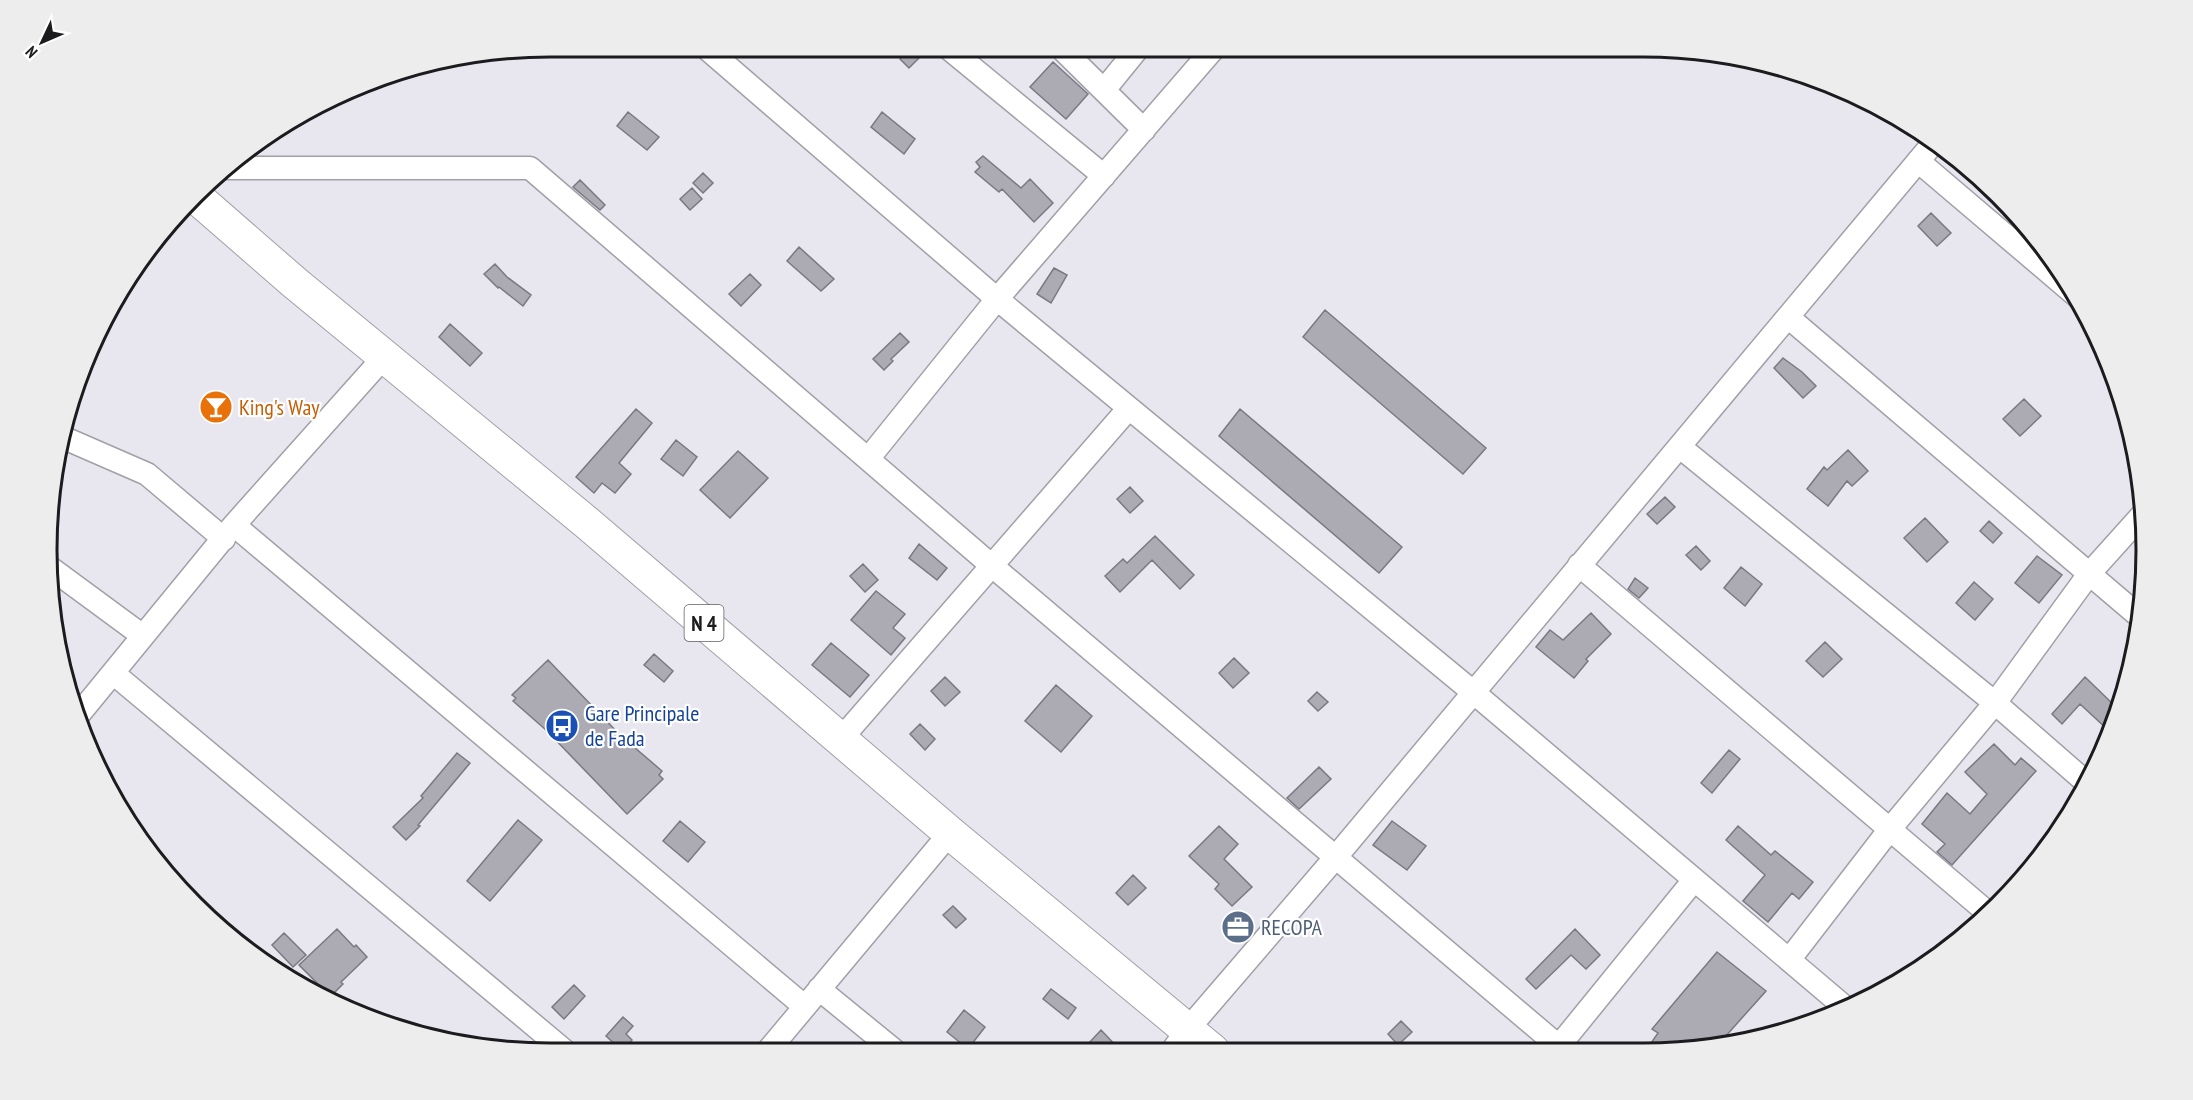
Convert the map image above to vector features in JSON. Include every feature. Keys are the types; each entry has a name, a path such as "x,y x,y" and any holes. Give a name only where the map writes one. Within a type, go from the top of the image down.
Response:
{"highway":[{"name":"N 4","path":"201,201 294,283 586,522 950,833 1180,1040"}],"street":[{"path":"717,57 997,299 1473,692 1839,1002"},
{"path":"959,57 1104,176"},
{"path":"1070,57 1144,130"},
{"path":"1104,90 1131,57"},
{"path":"868,459 997,299 1206,57"},
{"path":"1180,1040 1929,148"},
{"path":"1918,161 2053,275"},
{"path":"239,168 530,168 991,565 1555,1043"},
{"path":"1788,317 2132,611"},
{"path":"83,709 229,532 384,357"},
{"path":"840,740 1128,408"},
{"path":"69,440 147,474 229,532 804,1006"},
{"path":"1680,447 1995,703 2080,777"},
{"path":"1789,960 1890,829 1995,703 2089,574 2135,523"},
{"path":"1579,566 1983,908"},
{"path":"58,573 143,636"},
{"path":"113,673 555,1043"},
{"path":"774,1043 950,833"},
{"path":"1565,1043 1694,880"},
{"path":"819,989 885,1043"}],"building":[{"path":"902,57 920,57 909,68 900,59"},
{"path":"1053,62 1088,94 1066,119 1030,87"},
{"path":"628,112 659,137 647,150 617,126"},
{"path":"882,112 915,139 904,154 871,127"},
{"path":"983,156 1021,188 1030,179 1053,203 1034,222 1002,189 999,192 975,172 980,167 976,162"},
{"path":"703,173 713,183 703,193 693,183"},
{"path":"580,180 605,205 600,210 573,187"},
{"path":"692,188 702,199 690,210 680,199"},
{"path":"1931,213 1951,233 1937,246 1918,226"},
{"path":"799,247 834,279 821,291 787,261"},
{"path":"495,264 507,277 531,295 523,306 498,288 484,274"},
{"path":"1054,268 1067,275 1051,303 1037,294"},
{"path":"750,274 761,285 741,306 729,294"},
{"path":"1325,310 1486,448 1463,474 1303,337"},
{"path":"450,324 482,353 470,366 439,337"},
{"path":"900,333 909,342 891,359 893,361 884,370 873,359"},
{"path":"1783,358 1816,386 1803,398 1774,368"},
{"path":"2024,399 2041,416 2020,436 2003,419"},
{"path":"636,409 652,423 619,463 631,474 615,493 602,483 594,493 576,477"},
{"path":"1240,409 1402,547 1379,573 1219,436"},
{"path":"676,440 697,457 683,476 661,459"},
{"path":"1848,450 1868,471 1852,486 1847,481 1828,506 1807,489 1824,467 1827,470"},
{"path":"738,451 768,478 730,518 700,490"},
{"path":"1130,487 1143,501 1130,513 1117,499"},
{"path":"1665,497 1675,507 1657,524 1647,514"},
{"path":"1925,518 1948,542 1927,562 1904,538"},
{"path":"1989,521 2002,533 1993,543 1980,531"},
{"path":"1155,536 1194,575 1180,589 1152,560 1120,592 1105,576 1123,559 1127,563"},
{"path":"919,544 947,568 937,580 909,558"},
{"path":"1696,546 1710,561 1701,570 1686,555"},
{"path":"2037,556 2062,575 2039,603 2015,583"},
{"path":"863,564 878,580 865,592 850,576"},
{"path":"1741,567 1762,584 1745,606 1724,588"},
{"path":"1635,578 1648,588 1639,598 1628,589"},
{"path":"1974,582 1993,599 1975,620 1956,603"},
{"path":"876,591 905,614 893,628 905,638 891,655 851,620"},
{"path":"1591,613 1611,634 1586,659 1588,661 1574,678 1536,647 1550,630 1563,640"},
{"path":"1825,642 1842,659 1823,677 1806,661"},
{"path":"831,643 869,675 850,697 812,665"},
{"path":"654,654 673,671 664,682 644,665"},
{"path":"1234,658 1249,673 1233,688 1219,673"},
{"path":"548,660 620,735 662,771 659,775 663,779 627,814 546,730 513,701 516,698 512,695"},
{"path":"945,677 960,692 945,706 931,691"},
{"path":"2085,677 2112,703 2103,725 2080,704 2062,724 2052,714"},
{"path":"1056,685 1092,716 1061,752 1025,721"},
{"path":"1317,692 1328,702 1318,711 1308,701"},
{"path":"920,724 935,739 925,750 910,734"},
{"path":"1994,744 2015,765 2021,758 2036,771 1952,865 1937,852 1945,844 1922,824 1947,793 1970,814 1987,794 1965,772"},
{"path":"1729,750 1740,759 1712,793 1701,783"},
{"path":"457,753 470,763 418,825 420,826 406,840 393,827 423,798 421,796"},
{"path":"1319,767 1331,779 1299,809 1287,798"},
{"path":"518,820 542,840 490,901 467,881"},
{"path":"680,821 705,842 688,862 663,841"},
{"path":"1392,821 1426,846 1407,870 1373,845"},
{"path":"1219,826 1238,844 1224,859 1252,887 1232,906 1215,889 1219,884 1189,856"},
{"path":"1738,826 1771,855 1775,851 1813,882 1799,899 1792,893 1768,922 1743,901 1765,875 1726,840"},
{"path":"1133,875 1146,888 1128,905 1116,893"},
{"path":"953,906 966,919 956,928 943,915"},
{"path":"337,929 367,957 341,982 343,984 334,993 319,985 299,965"},
{"path":"1575,929 1600,955 1586,969 1571,955 1536,989 1526,979"},
{"path":"284,933 306,955 293,967 272,945"},
{"path":"1717,952 1766,991 1726,1036 1651,1043 1658,1033 1652,1029"},
{"path":"574,985 585,996 564,1019 552,1007"},
{"path":"1051,989 1076,1008 1068,1019 1043,999"},
{"path":"964,1010 985,1027 973,1043 961,1043 947,1032"},
{"path":"623,1017 633,1026 626,1034 632,1040 629,1043 613,1043 606,1036"},
{"path":"1401,1021 1412,1032 1400,1043 1396,1043 1388,1034"},
{"path":"1101,1030 1113,1043 1089,1043"}],"place":[{"name":"King's Way","path":"216,407"},
{"name":"Gare Principale de Fada","path":"562,726"},
{"name":"RECOPA","path":"1238,927"}]}
